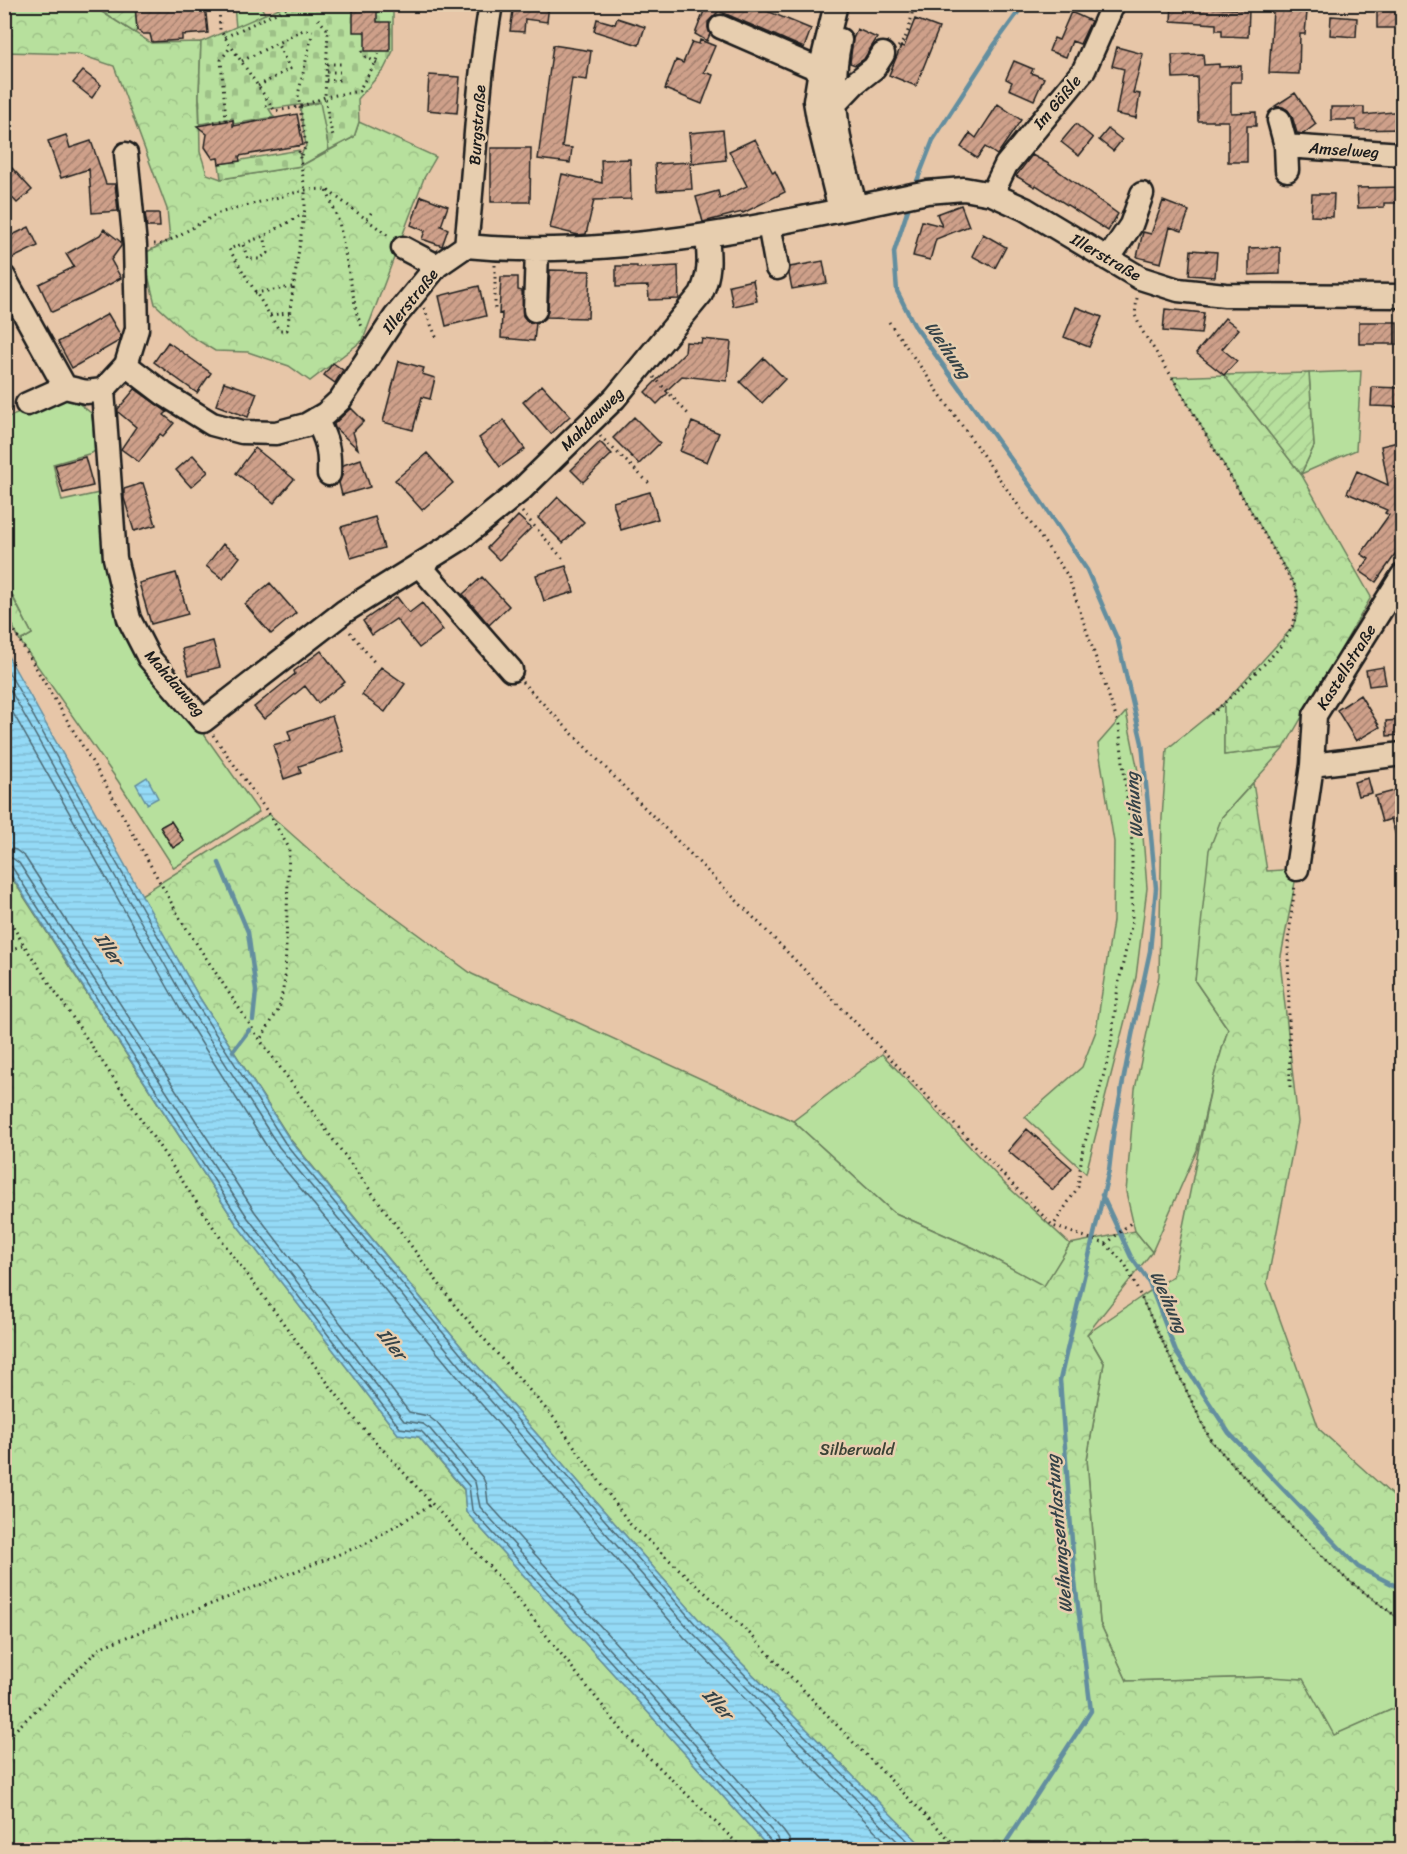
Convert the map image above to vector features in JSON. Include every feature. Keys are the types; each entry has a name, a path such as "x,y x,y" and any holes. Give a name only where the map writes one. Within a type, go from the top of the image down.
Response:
{"street":[{"name":"Burgstraße","path":"466,246 478,100 490,4"},
{"path":"836,4 815,101 819,124 848,209"},
{"path":"848,4 838,49 834,105 848,209"},
{"name":"Im Gäßle","path":"992,194 1006,165 1084,70 1113,4"},
{"path":"721,27 820,70"},
{"path":"834,105 855,83 874,68 883,54"},
{"name":"Amselweg","path":"1279,120 1286,146 1287,170"},
{"name":"Amselweg","path":"1286,146 1402,154"},
{"path":"27,404 65,387 86,392 103,390 126,365 137,329 135,245 126,154"},
{"name":"Illerstraße","path":"126,365 164,394 212,424 242,432 276,433 306,425 340,400 395,317 417,290 437,266 466,246 537,250 605,246 707,235 927,192 964,189 992,194 1025,209 1140,278 1178,290 1225,295 1402,296"},
{"path":"1108,259 1131,225 1142,194"},
{"path":"769,224 777,268"},
{"name":"Mahdauweg","path":"103,390 115,558 129,619 148,658 203,721 337,616 459,540 510,499 615,398 701,294 708,278 710,261 707,235"},
{"path":"403,248 437,266"},
{"path":"535,310 537,250"},
{"path":"4,277 65,387"},
{"path":"316,419 326,438 330,454 329,474"},
{"path":"419,565 511,670"},
{"name":"Kastellstraße","path":"1297,869 1312,765 1315,715 1402,576"},
{"path":"1312,765 1402,754"}],"path":[{"path":"219,4 220,30 275,111 300,107 325,97 359,91 366,76 377,63 379,51"},
{"path":"883,54 896,54 898,47 902,44 912,18 913,4"},
{"path":"225,37 291,6"},
{"path":"318,19 328,30 325,97 334,140"},
{"path":"242,61 303,30 312,33 298,95 306,146 300,156"},
{"path":"258,86 290,69 277,43"},
{"path":"214,122 226,120 221,60 231,46"},
{"path":"362,51 366,57 377,63"},
{"path":"327,64 341,64"},
{"path":"326,72 340,72"},
{"path":"326,80 340,80"},
{"path":"265,106 272,105"},
{"path":"292,109 293,114"},
{"path":"298,146 305,190 305,208 287,330 279,330 229,249 264,236 303,214"},
{"path":"135,245 164,244 219,213 305,190 326,189 403,248"},
{"path":"326,189 339,222 357,315 373,350"},
{"path":"367,219 373,210"},
{"path":"243,245 248,259 259,259 268,253 264,236"},
{"path":"495,249 495,309"},
{"path":"1140,278 1135,315 1141,329 1172,377 1292,580 1298,599 1298,610 1293,626 1280,648 1209,716"},
{"path":"255,292 292,287"},
{"path":"417,290 437,339"},
{"path":"270,315 289,313"},
{"path":"889,322 1068,576 1119,726 1132,843 1132,922 1118,986 1110,1052 1082,1153 1078,1187 1053,1226"},
{"path":"642,365 674,396 690,416"},
{"path":"588,424 651,485"},
{"path":"510,499 564,560"},
{"path":"4,610 181,920 261,1040 456,1307 554,1418 630,1524 750,1634 960,1850"},
{"path":"337,616 375,663"},
{"path":"511,670 1053,1226 1106,1244 1125,1264 1211,1441 1286,1521 1343,1576 1402,1619"},
{"path":"203,721 269,814 289,848 285,980 279,1009 261,1040"},
{"path":"1290,1087 1288,943 1297,869"},
{"path":"4,911 24,945 228,1249 354,1418 506,1585 625,1734 744,1850"},
{"path":"4,952 24,945"},
{"path":"1106,1244 1133,1221"},
{"path":"4,1741 101,1647 365,1544 432,1504"}],"green space":[{"path":"5,5 91,5 151,43 201,42 200,152 207,174 221,179 301,166 354,137 359,122 436,157 424,178 363,340 310,381 289,366 248,352 215,351 189,335 155,304 143,254 170,240 167,209 114,66 78,54 5,52"},
{"path":"91,5 135,5 137,30 135,33"},
{"path":"234,5 260,5 265,14 236,28"},
{"path":"286,5 393,5 393,51 384,69 358,99 359,122 354,137 329,150 320,102 269,109 274,117 234,124 233,118 200,124 201,42"},
{"path":"321,102 329,150 301,166 300,156 306,146 300,107"},
{"path":"299,150 301,166 221,179 219,164"},
{"path":"5,339 9,348 5,433"},
{"path":"1361,371 1356,450 1301,474 1314,446 1309,373"},
{"path":"1309,373 1314,446 1301,474 1224,375"},
{"path":"1224,375 1301,474 1371,597 1284,748 1224,755 1224,703 1293,627 1298,610 1298,599 1292,580 1172,377"},
{"path":"68,395 91,413 98,448 92,453 53,464 62,501 104,492 147,666 203,733 259,812 174,868 118,781 20,641 32,634 5,581 4,433 6,418"},
{"path":"4,581 32,634 20,641 5,610"},
{"path":"1224,703 1224,755 1284,748 1222,817 1195,981 1228,1029 1212,1083 1197,1150 1152,1252 1135,1231 1126,1192 1135,1089 1159,976 1162,818 1167,749"},
{"path":"1126,712 1138,771 1147,888 1136,977 1086,1173 1025,1117 1082,1067 1096,1031 1113,921 1114,842 1098,744"},
{"path":"1253,783 1267,871 1297,869 1280,961 1298,1122 1267,1283 1319,1429 1402,1504 1402,1619 1343,1576 1286,1521 1211,1441 1141,1297 1173,1276 1212,1083 1228,1029 1195,981 1209,850 1222,817"},
{"name":"Silberwald","path":"269,814 341,878 472,974 793,1121 893,1212 974,1248 1044,1286 1070,1244 1135,1231 1152,1252 1087,1334 1104,1363 1087,1459 1100,1623 1127,1681 1270,1677 1303,1679 1334,1735 1402,1705 1402,1849 925,1849 701,1622 473,1361 290,1139 199,997 141,895"},
{"path":"4,866 237,1225 398,1434 419,1437 464,1490 466,1512 770,1849 5,1849"},
{"path":"882,1054 1006,1185 1070,1244 1045,1287 974,1248 893,1212 793,1121"},
{"path":"1141,1297 1211,1441 1343,1576 1402,1619 1402,1705 1334,1736 1270,1677 1127,1681 1100,1623 1087,1459 1104,1363 1087,1334"}],"water":[{"name":"Iller","path":"5,651 199,997 290,1140 473,1361 701,1622 925,1849 770,1849 466,1512 464,1489 419,1437 398,1434 237,1225 5,866"},
{"path":"147,777 158,798 147,804 136,784"}],"building":[{"path":"135,4 205,4 208,33 182,35 182,40 152,42 150,34 143,34 137,30"},
{"path":"514,4 549,4 547,22 525,19 524,32 510,31"},
{"path":"704,4 750,4 811,29 804,48 719,11 708,22 710,34 707,41 695,34 706,6"},
{"path":"1172,4 1249,10 1248,37 1222,36 1222,30 1216,30 1216,24 1171,21"},
{"path":"1377,4 1402,4 1402,28 1377,28"},
{"path":"353,10 377,10 377,22 390,22 390,51 365,51 365,32 353,32"},
{"path":"1273,10 1307,12 1305,34 1300,34 1299,74 1269,73"},
{"path":"1071,12 1091,21 1080,44 1072,41 1066,57 1049,51 1054,38 1059,40"},
{"path":"1331,16 1357,18 1356,37 1330,35"},
{"path":"617,18 645,27 639,45 594,31 597,19 615,24"},
{"path":"915,19 939,28 916,86 889,75 901,46 904,47"},
{"path":"857,29 877,38 864,59 855,65 850,63 853,39"},
{"path":"700,40 715,46 704,72 713,75 702,104 665,89 676,60 683,63 692,42 699,44"},
{"path":"553,45 591,51 587,80 572,78 562,147 572,148 570,163 538,159"},
{"path":"1117,47 1143,54 1133,93 1140,94 1136,118 1116,114 1124,69 1112,66"},
{"path":"1203,54 1204,65 1241,66 1241,82 1231,82 1231,113 1256,112 1256,126 1247,126 1247,162 1228,162 1228,121 1198,121 1197,77 1173,78 1172,55"},
{"path":"1014,61 1033,69 1031,73 1044,78 1034,100 1009,89 1012,82 1006,79"},
{"path":"83,71 101,85 92,98 73,83"},
{"path":"429,75 460,77 457,113 427,110"},
{"path":"1295,93 1316,124 1303,134 1297,133 1288,110 1275,106"},
{"path":"998,104 1021,120 997,155 985,147 977,158 961,147 970,133 976,138"},
{"path":"1331,107 1364,107 1364,115 1402,111 1402,129 1356,130 1356,120 1331,120"},
{"path":"297,114 303,145 239,156 240,161 219,164 218,158 213,159 205,147 207,134 197,126 233,120 233,126"},
{"path":"1076,124 1093,138 1079,156 1061,142"},
{"path":"1108,129 1122,140 1113,151 1099,140"},
{"path":"723,130 726,160 692,164 689,133"},
{"path":"66,135 70,148 91,141 106,184 115,184 118,211 92,213 89,169 61,178 48,141"},
{"path":"755,139 785,192 743,213 703,222 696,197 718,191 720,199 747,186 729,151"},
{"path":"491,148 531,148 530,202 491,202"},
{"path":"1032,155 1047,163 1118,214 1108,231 1036,185 1035,187 1016,176"},
{"path":"630,159 631,199 594,200 586,234 578,235 550,228 562,174 602,183 601,160"},
{"path":"690,162 692,189 657,191 655,164"},
{"path":"12,168 32,190 17,203 4,189 4,175"},
{"path":"1402,187 1402,203 1384,203 1384,207 1358,208 1357,188"},
{"path":"1312,194 1334,194 1333,217 1311,216"},
{"path":"421,196 448,206 441,226 448,229 442,246 422,239 425,231 411,225"},
{"path":"1163,201 1189,211 1182,231 1170,227 1161,263 1137,257 1143,232 1151,234"},
{"path":"961,205 969,226 936,239 930,260 913,256 922,221 942,226 937,214"},
{"path":"145,213 159,213 160,227 147,227"},
{"path":"29,227 38,246 11,259 4,245 4,239"},
{"path":"104,229 121,242 121,246 111,260 121,278 52,312 39,284 74,267 66,254 100,235"},
{"path":"983,234 1006,247 995,268 972,256"},
{"path":"1280,247 1280,274 1249,275 1249,248"},
{"path":"1191,250 1217,252 1215,277 1189,275"},
{"path":"823,261 827,283 792,289 790,267"},
{"path":"616,266 637,266 637,268 678,266 679,299 649,300 648,286 616,287"},
{"path":"550,270 590,271 588,318 546,317"},
{"path":"501,277 518,277 518,290 522,291 523,316 528,322 536,323 534,341 501,338 502,313 499,314"},
{"path":"753,280 757,301 733,306 729,285"},
{"path":"479,286 486,316 446,326 439,296"},
{"path":"1076,307 1102,317 1089,347 1064,337"},
{"path":"1165,309 1204,313 1201,334 1163,331"},
{"path":"108,314 121,336 119,341 72,368 58,342"},
{"path":"1225,318 1239,329 1222,349 1237,361 1224,375 1196,353"},
{"path":"1359,322 1397,322 1397,344 1359,344"},
{"path":"702,339 731,342 727,381 682,376 666,391 668,393 657,404 645,392 685,352 686,342 701,343"},
{"path":"168,342 211,373 197,393 154,362"},
{"path":"764,358 785,379 762,403 740,382"},
{"path":"399,361 424,368 422,374 435,378 430,399 422,397 413,430 383,422"},
{"path":"333,363 343,370 335,383 324,375"},
{"path":"224,382 257,393 248,417 216,405"},
{"path":"542,385 570,416 551,434 523,402"},
{"path":"1372,387 1402,388 1401,407 1371,406"},
{"path":"135,389 167,412 164,415 174,423 163,436 160,434 139,462 121,449 136,427 118,412"},
{"path":"351,408 364,421 353,432 358,449 335,428 334,424"},
{"path":"634,417 660,443 639,464 613,438"},
{"path":"504,420 525,449 500,467 479,438"},
{"path":"692,422 719,433 707,462 680,451"},
{"path":"1402,441 1402,545 1376,582 1360,571 1369,559 1361,554 1389,515 1385,513 1387,510 1347,493 1357,471 1388,485 1381,446"},
{"path":"600,442 612,454 583,482 571,470"},
{"path":"255,448 294,479 274,503 236,473"},
{"path":"427,453 453,483 422,510 395,480"},
{"path":"193,455 208,472 191,487 176,470"},
{"path":"85,457 93,486 63,493 55,465"},
{"path":"361,459 370,487 342,495 339,483 343,465"},
{"path":"143,483 156,525 134,531 124,498 124,489"},
{"path":"650,492 658,519 621,530 613,502"},
{"path":"558,497 584,522 563,543 538,518"},
{"path":"518,516 531,528 499,560 487,548"},
{"path":"375,517 384,548 351,558 341,527"},
{"path":"223,544 240,557 223,579 206,566"},
{"path":"566,566 574,592 544,601 536,575"},
{"path":"176,573 188,614 151,624 139,583"},
{"path":"482,577 509,606 489,625 463,594"},
{"path":"270,583 296,613 271,634 245,604"},
{"path":"397,597 409,613 422,603 443,630 419,648 396,619 372,635 363,621"},
{"path":"213,641 220,667 189,675 182,649"},
{"path":"321,651 345,682 318,703 305,686 264,719 254,707 295,674 294,671"},
{"path":"381,667 405,684 385,712 362,695"},
{"path":"1383,667 1386,684 1369,686 1366,670"},
{"path":"1360,695 1380,727 1356,741 1337,710"},
{"path":"332,716 344,751 299,766 301,773 284,779 273,745 291,740 288,731"},
{"path":"1402,720 1402,735 1387,736 1386,721"},
{"path":"1368,778 1372,793 1358,796 1354,782"},
{"path":"1402,789 1402,846 1399,846 1391,819 1382,822 1375,796"},
{"path":"171,821 184,841 173,848 160,827"},
{"path":"1027,1129 1072,1168 1053,1190 1008,1151"}],"waterway":[{"name":"Weihung","path":"915,186 933,140 995,44 1024,4"},
{"name":"Weihung","path":"910,203 894,252 897,291 914,325 1034,491 1087,570 1118,641 1142,743 1156,888 1150,951 1114,1128 1109,1170 1060,1380 1075,1582 1091,1711 1001,1850"},
{"path":"219,863 248,932 256,991 253,1020"},
{"path":"233,1051 249,1030"},
{"name":"Weihung","path":"1102,1195 1131,1257 1149,1282 1176,1352 1229,1433 1358,1567 1402,1589"}],"water label":[{"name":"Weihungsentlastung","path":"1059,1534"}]}
